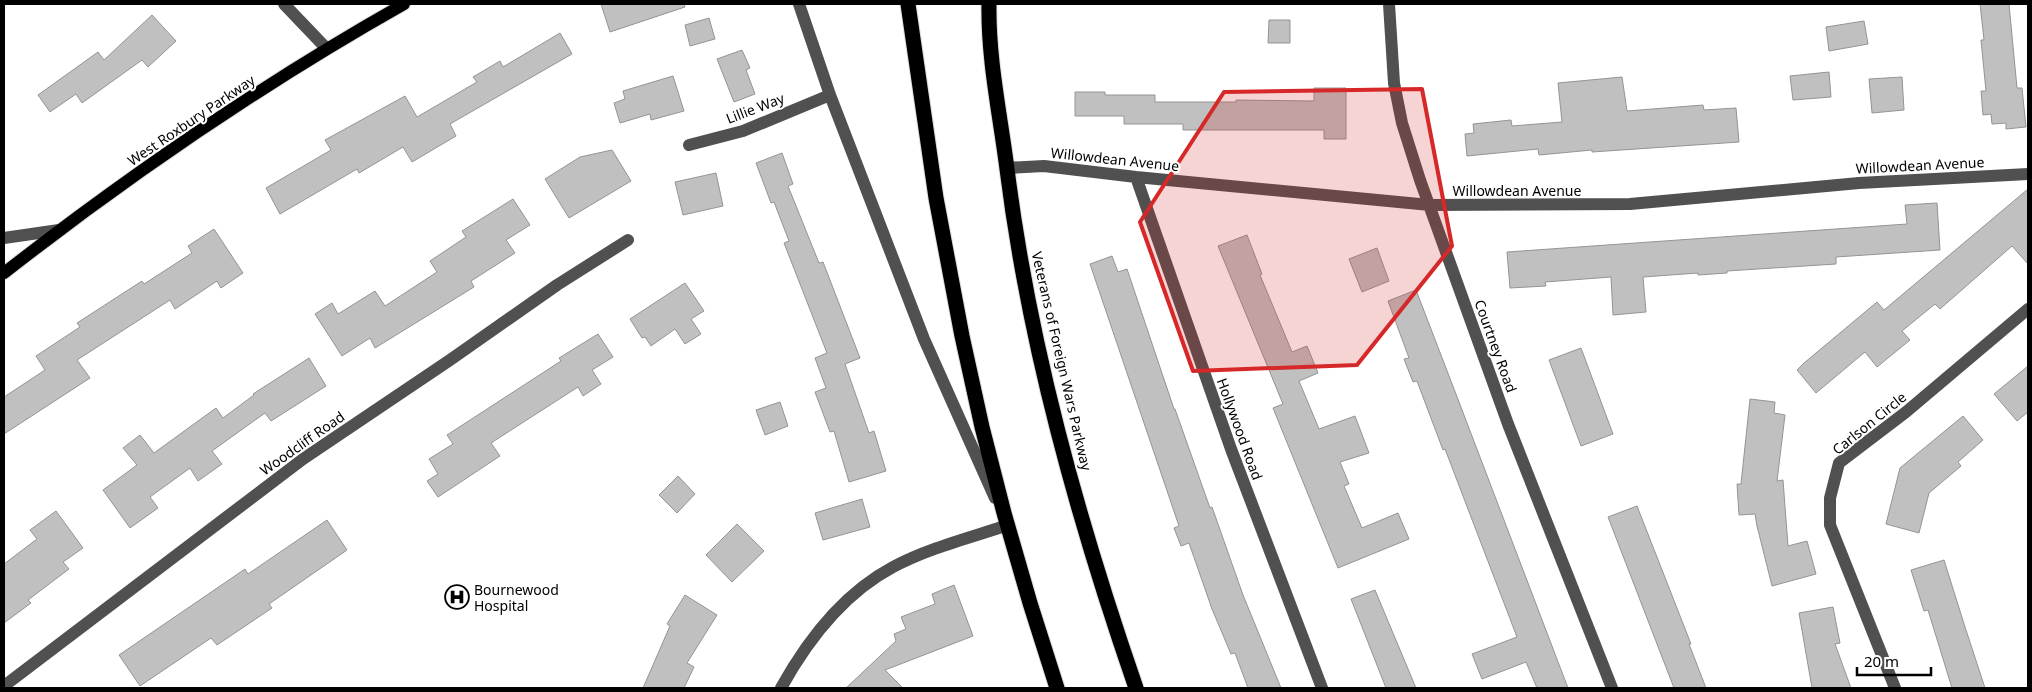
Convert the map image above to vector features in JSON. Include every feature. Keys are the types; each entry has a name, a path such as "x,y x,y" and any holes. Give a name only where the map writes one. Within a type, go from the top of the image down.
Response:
{"highway":[{"path":"908,4 931,164 953,293 982,427 1008,525 1058,688"},
{"name":"Veterans of Foreign Wars Parkway","path":"989,4 991,54 1006,168 1022,264 1054,411 1099,578 1136,688"}],"main road":[{"name":"West Roxbury Parkway","path":"4,273 59,230 182,143 326,48 404,4"}],"street":[{"path":"284,4 326,48"},
{"path":"781,688 811,640 846,602 877,577 928,552 1008,525 924,339 830,95 799,4"},
{"name":"Courtney Road","path":"1389,4 1392,63 1402,123 1508,424 1612,688"},
{"name":"Lillie Way","path":"689,145 743,131 830,95"},
{"name":"Willowdean Avenue","path":"1006,168 1044,166 1430,206 1630,204 1859,183 2028,174"},
{"name":"Hollywood Road","path":"1136,177 1231,449 1322,688"},
{"path":"4,238 59,230"},
{"name":"Woodcliff Road","path":"4,686 303,459 557,285 628,240"},
{"name":"Carlson Circle","path":"1895,688 1830,525 1830,498 1839,463 1906,412 2028,309"}],"highlighted area":[{"path":"1422,89 1452,246 1357,365 1193,371 1140,222 1224,92"}],"building":[{"path":"601,4 684,4 685,7 610,32"},
{"path":"1980,4 2009,4 2017,88 2022,88 2026,127 2006,129 2006,123 1992,124 1991,114 1983,115 1981,91 1986,91 1981,40 1984,40"},
{"path":"152,15 176,41 148,67 142,60 82,103 76,94 50,112 38,95 98,52 104,60"},
{"path":"709,18 715,39 690,46 685,25"},
{"path":"1269,20 1290,20 1290,43 1268,43"},
{"path":"1864,21 1868,44 1829,51 1826,27"},
{"path":"560,33 572,54 450,124 456,136 412,162 403,147 359,173 357,169 280,214 266,188 331,150 325,140 405,96 417,117 477,82 473,77 500,61 503,67"},
{"path":"742,50 750,68 746,70 755,94 734,102 717,59"},
{"path":"1829,72 1831,97 1793,100 1790,76"},
{"path":"673,76 684,111 651,120 650,114 620,123 614,103 625,99 623,91"},
{"path":"1622,77 1627,111 1703,105 1704,110 1736,108 1739,142 1592,152 1592,150 1539,155 1538,149 1467,156 1465,134 1474,133 1473,124 1511,120 1512,126 1562,122 1558,83"},
{"path":"1902,77 1904,110 1872,113 1869,79"},
{"path":"1314,88 1346,88 1346,139 1324,139 1324,130 1183,130 1183,124 1124,124 1124,116 1075,116 1075,92 1105,92 1105,95 1155,95 1155,102 1314,101"},
{"path":"612,150 631,181 569,218 545,179 580,157"},
{"path":"782,153 793,184 788,186 819,263 823,262 860,358 845,364 869,433 874,431 886,471 849,482 834,431 830,432 815,392 826,388 815,358 827,353 784,243 789,241 774,202 771,203 756,163"},
{"path":"716,173 723,206 683,215 675,182"},
{"path":"2028,189 2028,264 2012,246 1940,309 1935,304 1902,331 1910,340 1877,367 1865,352 1816,393 1797,370 1804,363 1877,302 1884,310"},
{"path":"513,199 530,225 506,240 515,253 471,281 474,287 375,348 370,338 342,356 315,314 332,303 338,314 375,291 385,306 437,272 430,261 466,237 462,231"},
{"path":"1937,203 1940,250 1836,257 1836,264 1727,271 1727,273 1698,275 1698,273 1643,277 1646,312 1613,315 1611,277 1545,282 1546,286 1510,288 1507,252 1907,224 1905,205"},
{"path":"214,229 243,273 221,288 217,281 175,309 170,300 77,360 90,378 4,434 4,397 45,370 36,356 80,327 77,323 142,281 144,284 192,253 188,246"},
{"path":"1247,235 1262,274 1260,275 1292,352 1307,346 1318,373 1299,381 1319,429 1355,416 1369,453 1340,462 1349,484 1344,486 1362,528 1398,513 1409,539 1338,568 1273,408 1283,404 1218,246"},
{"path":"1377,248 1389,281 1362,292 1349,259"},
{"path":"1112,256 1118,272 1127,269 1174,409 1210,508 1212,507 1243,595 1281,688 1248,688 1235,653 1231,654 1212,609 1189,543 1181,546 1174,528 1179,526 1090,264"},
{"path":"685,283 704,311 691,319 701,334 685,344 675,329 651,346 645,337 642,338 630,319"},
{"path":"1416,290 1568,688 1537,688 1526,662 1482,679 1472,654 1517,637 1445,449 1443,450 1417,381 1413,382 1404,359 1409,358 1388,301"},
{"path":"598,334 613,357 592,370 601,384 583,396 578,387 491,443 500,456 438,497 427,481 438,474 429,459 453,444 447,435 561,361 559,358"},
{"path":"1581,348 1613,434 1581,446 1549,360"},
{"path":"309,358 326,386 271,421 265,413 212,451 222,464 198,481 190,468 150,497 158,508 130,528 103,490 137,465 123,448 140,435 154,453 216,408 223,418 253,394"},
{"path":"2028,366 2028,412 2017,421 1994,394"},
{"path":"1750,399 1775,402 1774,413 1785,415 1777,481 1783,480 1788,546 1807,541 1816,574 1772,586 1755,514 1739,515 1737,484 1741,484"},
{"path":"780,402 788,426 765,435 756,410"},
{"path":"1963,416 1983,440 1958,462 1961,466 1929,493 1919,533 1886,524 1900,468"},
{"path":"678,476 695,494 677,513 659,495"},
{"path":"862,499 870,527 823,540 815,513"},
{"path":"1637,506 1691,644 1689,644 1706,688 1674,688 1608,517"},
{"path":"56,511 83,548 63,562 69,569 28,600 31,603 4,623 4,564 37,539 30,530"},
{"path":"327,520 347,550 269,604 272,608 217,645 211,638 140,686 119,655 245,569 248,574"},
{"path":"737,524 764,551 732,582 706,555"},
{"path":"1944,560 1985,688 1952,688 1928,610 1924,611 1911,570"},
{"path":"954,585 973,636 885,670 903,688 846,688 896,641 894,634 906,629 901,617 935,604 932,594"},
{"path":"1375,590 1416,688 1386,688 1351,599"},
{"path":"685,595 717,615 687,663 694,667 684,688 643,688 670,626 667,624"},
{"path":"1833,607 1840,643 1835,644 1851,688 1812,688 1799,613"}],"place":[{"name":"Bournewood Hospital","path":"457,597"}]}
